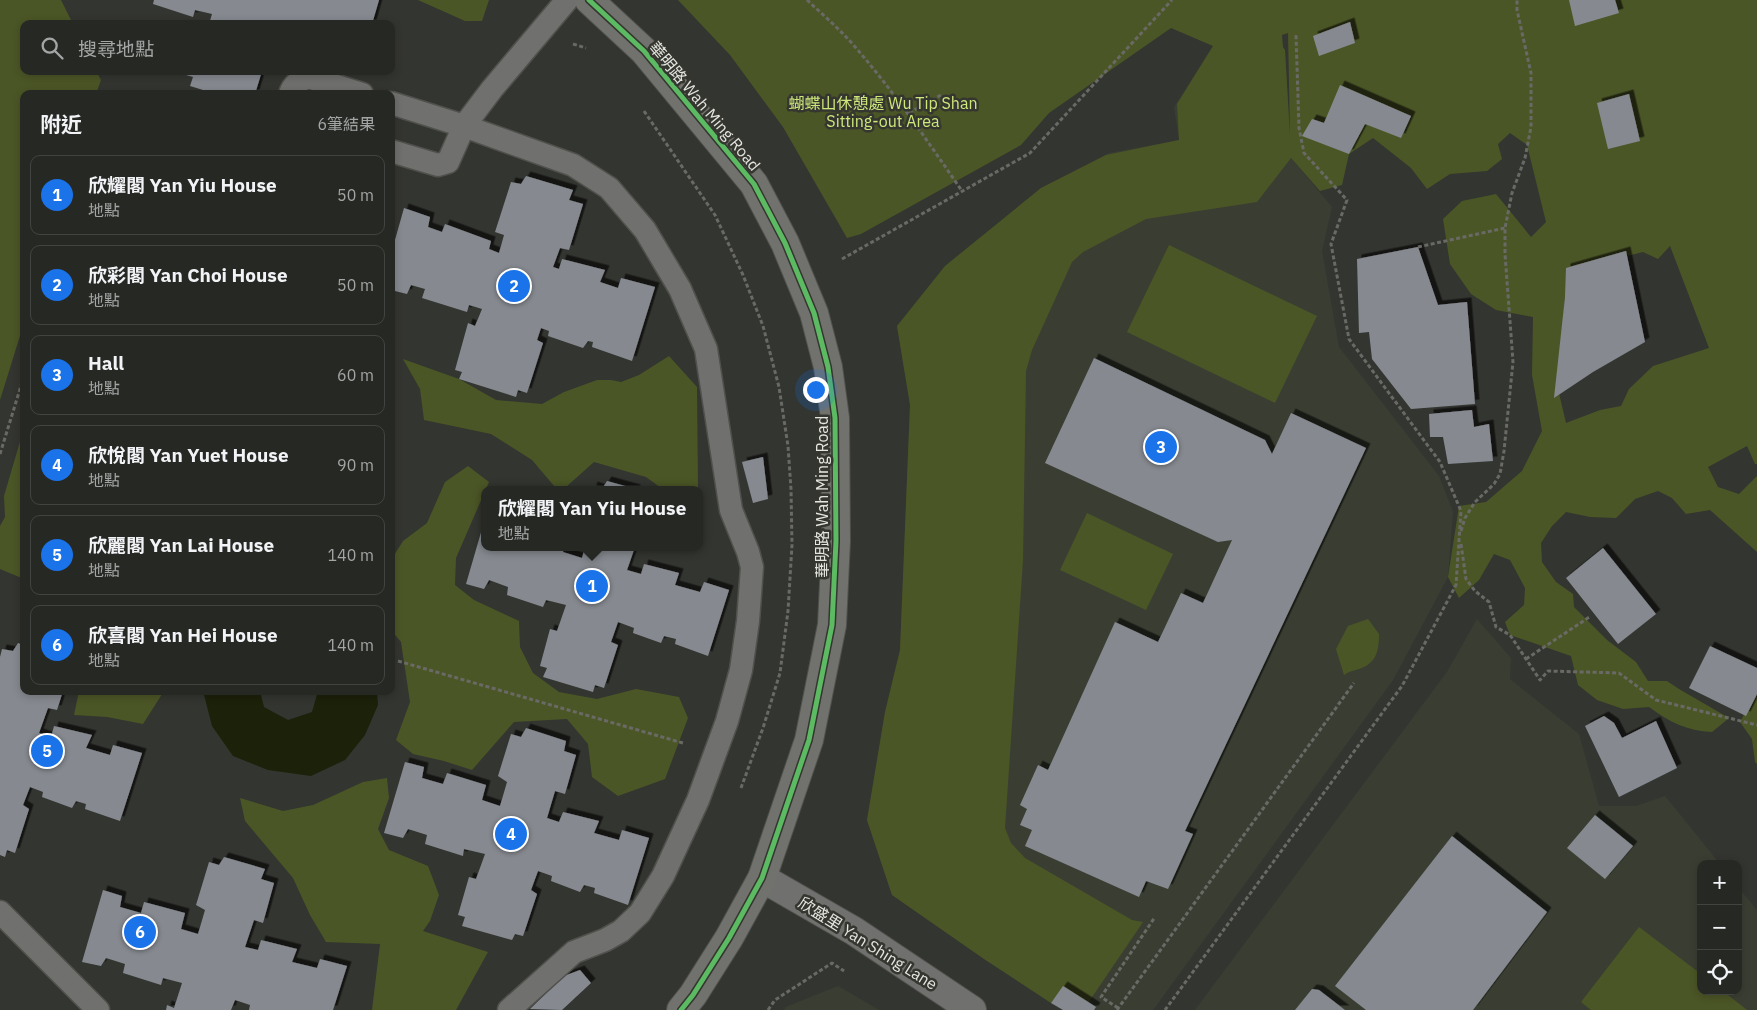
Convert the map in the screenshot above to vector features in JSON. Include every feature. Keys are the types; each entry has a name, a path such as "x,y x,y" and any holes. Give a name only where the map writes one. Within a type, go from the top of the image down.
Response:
{"street":[{"name":"華明路 Wah Ming Road","path":"589,0 644,51 754,184 785,243 814,313 828,367 835,418 836,541 832,625 809,740 762,878 729,938 693,995 681,1010"},
{"name":"欣盛里 Yan Shing Lane","path":"762,878 854,931 972,1010"}],"lane":[{"path":"395,152 438,165 448,162 464,126 492,89 567,0"},
{"path":"291,90 299,81 308,77 349,90"},
{"path":"395,104 572,164 609,188 645,230 680,289 706,349 731,510 752,567 748,621 741,670 727,720 698,800 662,876 640,913 621,931 605,940 574,952 509,1010"},
{"path":"0,912 98,1010"}],"path":[{"path":"807,0 847,38 871,65 908,113 962,191"},
{"path":"842,259 1030,153 1172,0"},
{"path":"1517,0 1517,10 1531,73 1531,127 1525,158 1512,193 1505,228 1512,362 1504,451 1500,474 1494,484 1475,502 1465,518 1460,535 1466,579 1489,602 1496,626 1510,635 1540,680 1548,671 1619,673 1656,700 1757,725"},
{"path":"1165,1010 1402,686 1456,586 1461,512 1440,462 1349,339 1331,244 1347,200 1304,153 1299,128 1296,35"},
{"path":"908,113 941,95"},
{"path":"1418,247 1505,228"},
{"path":"0,454 20,389"},
{"path":"1526,659 1591,616"},
{"path":"398,661 751,763"},
{"path":"1155,917 1101,997 1118,1009 1354,683"},
{"path":"768,1010 775,1000 832,963 849,974"}],"shaded area":[{"path":"1242,0 1285,50 1291,158 1332,207 1322,251 1339,347 1439,476 1453,512 1448,577 1393,680 1153,1010 1094,1010 1063,987 1051,1003 892,895 867,820 885,712 900,650 910,405 897,326 945,266 1041,188 1109,153 1179,140 1174,107"},
{"path":"1477,619 1511,658 1510,679 1579,734 1599,806 1636,806 1665,796 1717,860 1697,860 1697,995 1742,995 1742,892 1757,910 1757,1010 1195,1010 1447,672"},
{"path":"204,695 261,695 264,707 288,720 312,712 317,695 377,695 378,705 365,735 345,760 311,776 268,770 233,756 212,726"},
{"path":"838,986 879,1010 784,1010 786,1007"}],"green space":[{"path":"0,0 61,0 71,20 20,20 20,75 98,75 101,80 97,90 20,90 20,336 0,400"},
{"path":"418,0 489,0 482,21 465,21"},
{"name":"蝴蝶山休憩處 Wu Tip Shan Sitting-out Area","path":"678,0 1757,0 1757,464 1755,464 1747,446 1708,467 1718,487 1739,494 1757,476 1757,552 1710,510 1686,514 1672,498 1658,491 1635,499 1616,518 1590,517 1566,512 1552,526 1541,543 1542,562 1556,582 1573,594 1574,607 1607,640 1636,662 1648,681 1667,681 1729,718 1712,732 1694,730 1679,725 1649,707 1623,709 1597,700 1578,685 1571,656 1510,635 1505,622 1524,605 1525,588 1510,560 1494,554 1479,580 1459,598 1448,577 1459,506 1486,502 1522,471 1542,431 1532,375 1533,317 1496,310 1471,294 1450,264 1443,219 1462,201 1496,194 1531,237 1546,222 1527,145 1510,133 1498,144 1502,159 1487,171 1450,174 1427,189 1411,168 1373,138 1349,154 1342,185 1320,191 1291,158 1257,202 1146,219 1083,252 1072,262 1032,350 1026,371 1023,560 1005,828 1011,843 1025,858 1132,920 1143,922 1088,1003 1063,987 1051,1003 984,959 892,895 867,820 885,712 900,650 910,405 897,326 945,266 1041,188 1106,155 1179,140 1177,104 1213,46 1171,28 1049,113 1021,145 861,234 847,238 783,127 730,55","holes":["1288,33 1290,135 1285,50 1282,35","1670,246 1709,348 1653,366 1629,389 1621,406 1600,410 1566,423 1558,389 1565,297 1611,260 1643,252 1658,259"]},
{"path":"1169,245 1317,316 1275,403 1127,332"},
{"path":"669,356 697,387 698,486 658,486 646,477 594,462 567,486 554,486 532,460 491,434 424,420 420,389 403,359 459,379 496,400 542,404 564,392 597,380 621,382 639,375"},
{"path":"20,442 20,577 0,569 0,526 5,517 4,496"},
{"path":"468,466 489,482 487,486 481,486 481,500 456,558 455,585 474,600 519,621 520,647 533,673 559,692 597,699 636,689 679,697 688,718 665,779 618,796 592,777 588,744 567,719 514,722 472,770 413,754 396,740 410,702 401,642 395,635 395,554 403,541 427,523 445,482"},
{"path":"1087,513 1173,554 1146,610 1060,570"},
{"path":"1368,619 1379,634 1378,648 1375,656 1366,666 1344,675 1336,649 1348,626"},
{"path":"1757,691 1757,764 1755,762 1752,739 1740,722"},
{"path":"78,695 161,695 143,724 107,717 74,715"},
{"path":"387,778 389,798 378,829 389,850 428,866 439,895 430,921 423,931 488,952 456,1010 372,1010 380,944 326,942 310,915 293,878 245,821 240,798 283,811 313,805 363,782"},
{"path":"1639,927 1697,971 1697,995 1728,995 1747,1010 1591,1010 1581,1002"}],"building":[{"path":"154,0 379,0 373,20 210,20 212,14 195,10 193,17 153,4"},
{"path":"1569,0 1615,0 1619,13 1575,26"},
{"path":"1350,22 1355,43 1319,56 1313,36"},
{"path":"186,75 261,75 256,90 203,90 190,86 193,77"},
{"path":"1340,85 1411,116 1401,138 1365,124 1349,154 1302,136 1312,119 1324,123"},
{"path":"1629,94 1640,141 1608,149 1597,103"},
{"path":"526,176 573,190 569,200 583,204 569,250 560,248 553,267 559,269 562,259 605,270 600,282 618,288 621,278 655,287 632,361 592,347 593,342 588,341 583,348 548,336 549,331 541,328 537,340 543,343 527,393 518,390 516,397 459,379 462,372 455,370 468,323 475,326 482,309 469,305 467,312 422,298 425,289 411,285 407,294 395,291 395,240 404,208 430,217 428,227 442,232 445,224 491,241 489,249 499,253 504,235 495,232 511,182 521,184"},
{"path":"1418,247 1438,305 1467,302 1475,404 1411,409 1372,359 1369,332 1359,333 1357,259"},
{"path":"1626,251 1645,342 1593,372 1554,398 1565,297 1566,268"},
{"path":"1094,358 1265,440 1272,454 1291,413 1366,448 1185,831 1193,834 1168,889 1146,881 1139,897 1025,846 1032,830 1020,825 1027,809 1020,805 1038,765 1048,770 1115,622 1158,642 1181,593 1203,603 1232,540 1218,542 1045,463"},
{"path":"1472,410 1474,427 1489,424 1493,461 1448,464 1443,437 1430,437 1429,414"},
{"path":"763,457 768,499 753,503 742,462"},
{"path":"607,481 625,486 604,486"},
{"path":"481,532 481,551 563,551 582,558 584,551 634,551 627,570 641,574 644,564 679,573 675,585 700,592 704,582 729,590 708,656 675,644 676,639 664,636 661,643 633,633 634,628 618,622 611,642 618,645 604,688 595,685 593,692 543,677 547,668 540,666 550,629 557,631 566,605 546,600 543,607 507,595 508,587 489,580 484,589 466,584"},
{"path":"1603,548 1656,614 1618,644 1566,578"},
{"path":"18,643 20,644 20,695 62,695 57,710 48,708 39,733 51,737 54,726 92,735 86,748 110,755 113,745 142,753 120,821 85,809 86,804 76,801 72,808 42,797 43,792 30,787 23,805 29,809 15,853 7,850 5,857 0,855 0,657 2,649 13,651"},
{"path":"1710,646 1757,668 1757,694 1746,716 1689,688"},
{"path":"1604,716 1614,723 1622,738 1656,721 1677,768 1619,797 1585,726"},
{"path":"526,728 566,741 564,751 576,755 565,794 555,791 547,818 559,822 563,812 599,821 594,833 619,840 622,830 649,838 628,905 594,893 595,888 584,885 580,892 551,881 552,876 538,871 531,890 537,894 523,936 515,934 512,940 462,926 465,917 458,915 469,877 476,879 485,854 464,849 463,856 425,844 427,835 408,829 403,838 384,833 405,762 424,767 422,778 443,784 447,773 486,785 482,800 500,806 507,782 498,776 511,734 521,737"},
{"path":"1595,815 1633,846 1605,879 1567,848"},
{"path":"1452,836 1547,912 1473,1010 1366,1010 1335,986"},
{"path":"224,857 265,869 261,879 274,883 263,923 254,920 245,947 258,950 261,940 297,949 292,962 317,968 320,959 347,966 333,1010 249,1010 250,1005 235,1000 231,1010 166,1010 167,1005 174,1008 182,983 163,978 161,985 123,973 125,964 106,958 101,966 82,962 103,890 122,896 120,907 141,913 144,902 185,913 181,929 198,934 205,910 196,905 209,862 219,865"},
{"path":"580,970 591,983 562,1010 530,1009 564,976"},
{"path":"1063,986 1096,1007 1094,1010 1063,1010 1051,1003"},
{"path":"1312,989 1319,990 1345,1010 1295,1010"}],"cycle path":[{"path":"589,0 644,51 754,184 785,243 814,313 828,367 835,418 836,541 832,625 809,740 762,878 729,938 693,995 681,1010"}],"place":[{"name":"欣彩閣 Yan Choi House","path":"514,286"},
{"name":"Hall","path":"1161,447"},
{"name":"欣耀閣 Yan Yiu House","path":"592,586"},
{"name":"欣麗閣 Yan Lai House","path":"47,751"},
{"name":"欣悅閣 Yan Yuet House","path":"511,834"},
{"name":"欣喜閣 Yan Hei House","path":"140,932"}]}
